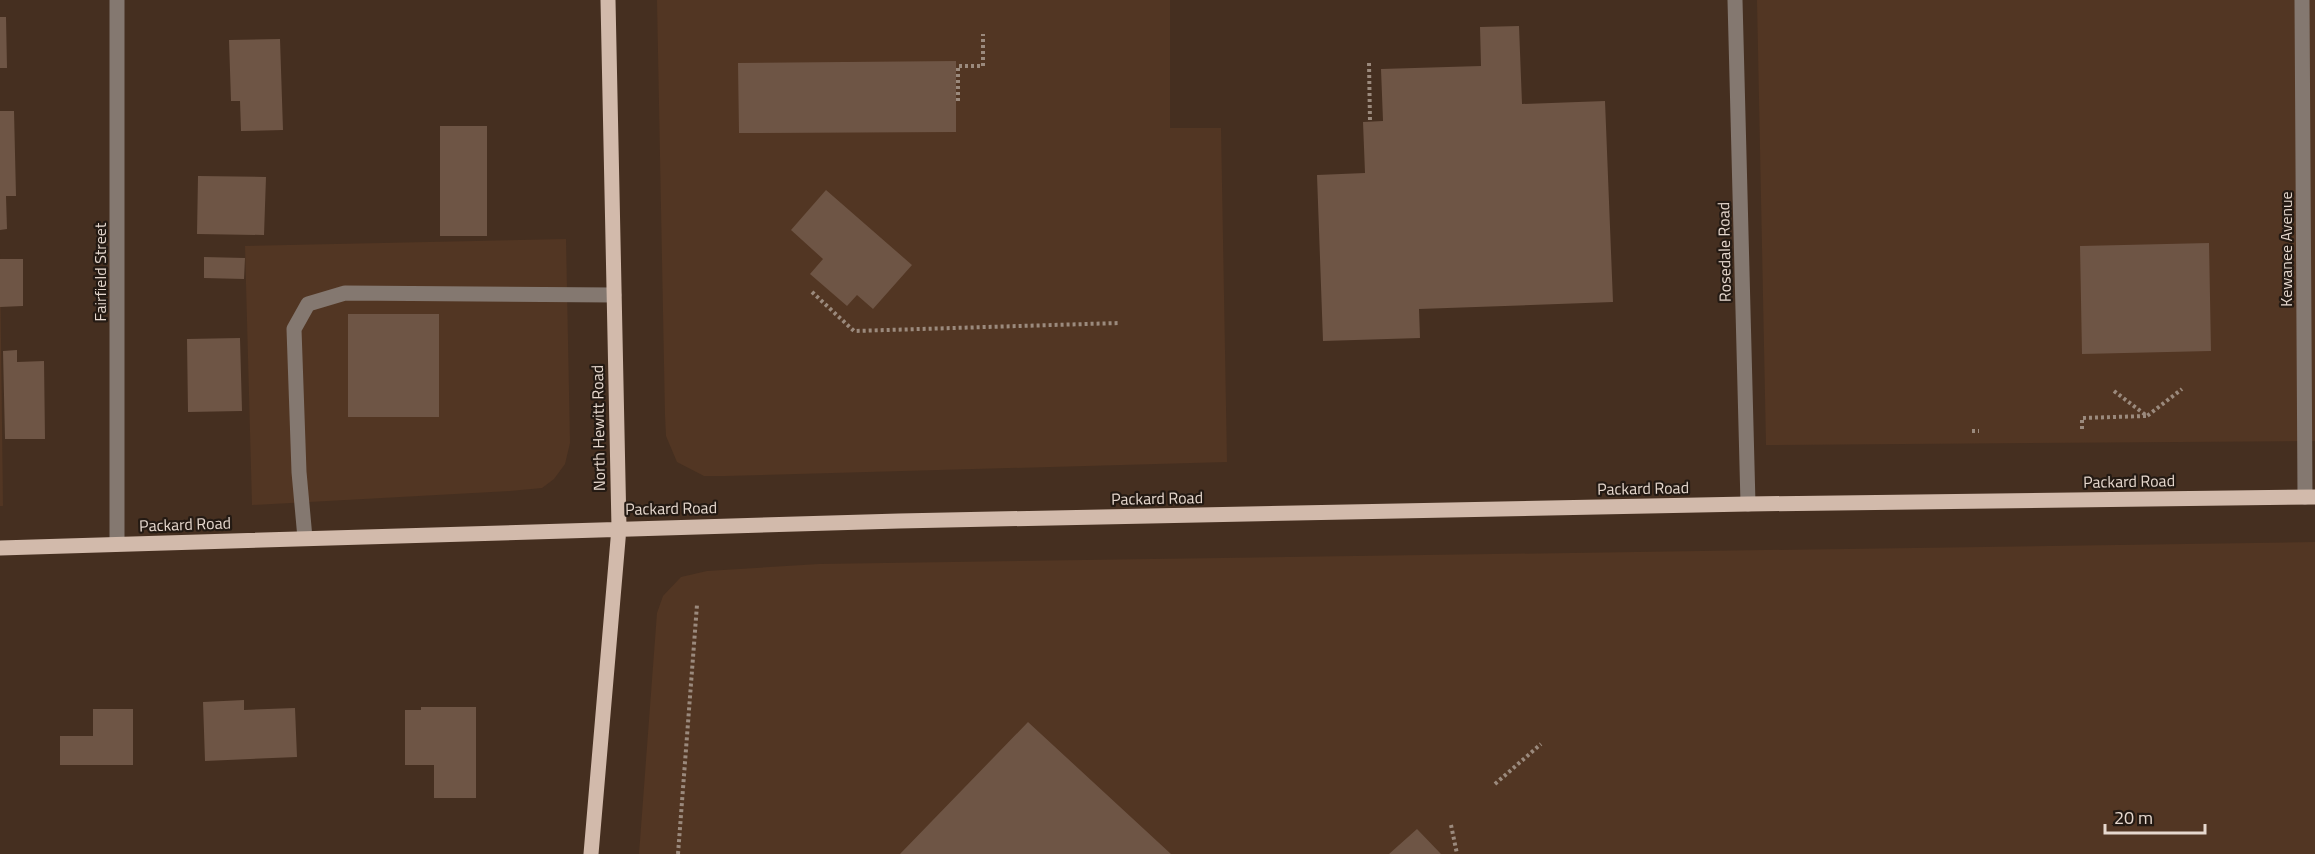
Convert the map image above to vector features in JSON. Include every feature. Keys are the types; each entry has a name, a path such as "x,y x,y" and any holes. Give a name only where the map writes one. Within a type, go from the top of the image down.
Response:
{"main road":[{"name":"North Hewitt Road","path":"591,854 619,528 608,0"},
{"name":"Packard Road","path":"0,548 619,528 1748,504 2310,497"}],"street":[{"name":"Fairfield Street","path":"117,0 117,544"},
{"name":"Rosedale Road","path":"1735,0 1748,504"},
{"name":"Kewanee Avenue","path":"2302,0 2310,497"},
{"path":"305,538 298,472 294,329 308,304 345,293 614,296"}],"path":[{"path":"958,101 958,66 983,66 983,34"},
{"path":"1369,63 1370,122"},
{"path":"812,292 854,331 1119,323"},
{"path":"2082,429 2082,418 2147,416 2182,389"},
{"path":"2114,390 2147,416"},
{"path":"1972,431 1979,431"},
{"path":"678,854 697,605"},
{"path":"1496,784 1541,744"},
{"path":"1451,825 1457,854"}],"shaded area":[{"path":"657,0 1170,0 1170,128 1221,128 1227,462 704,476 677,462 666,436 665,415"},
{"path":"1757,0 2315,0 2315,441 1766,445"},
{"path":"566,239 570,443 565,464 554,479 542,488 510,491 252,505 245,246"},
{"path":"0,254 3,506 0,506"},
{"path":"2315,542 2315,854 639,854 657,613 663,596 681,577 707,571 819,564"}],"building":[{"path":"0,17 6,17 7,68 0,68"},
{"path":"1519,26 1522,104 1605,101 1613,302 1419,309 1420,338 1323,341 1317,175 1365,173 1363,122 1383,121 1381,69 1481,66 1480,27"},
{"path":"280,39 283,130 241,131 240,101 231,101 229,40"},
{"path":"956,61 956,132 739,133 738,63"},
{"path":"0,111 14,111 16,196 6,196 7,229 0,230"},
{"path":"440,126 487,126 487,236 440,236"},
{"path":"198,176 266,177 264,235 197,234"},
{"path":"826,190 912,265 873,309 857,295 847,306 810,274 823,259 791,230"},
{"path":"2209,243 2211,351 2082,354 2080,246"},
{"path":"204,257 245,258 244,279 204,278"},
{"path":"0,259 23,259 23,306 0,307"},
{"path":"348,314 439,314 439,417 348,417"},
{"path":"240,338 242,411 188,412 187,339"},
{"path":"17,350 17,362 44,361 45,439 5,439 3,351"},
{"path":"244,700 244,710 295,708 297,757 205,761 203,702"},
{"path":"421,707 476,707 476,798 434,798 434,765 405,765 405,710 421,710"},
{"path":"93,709 133,709 133,765 60,765 60,736 93,736"},
{"path":"1028,722 1171,854 900,854"},
{"path":"1417,829 1441,854 1389,854"}]}
